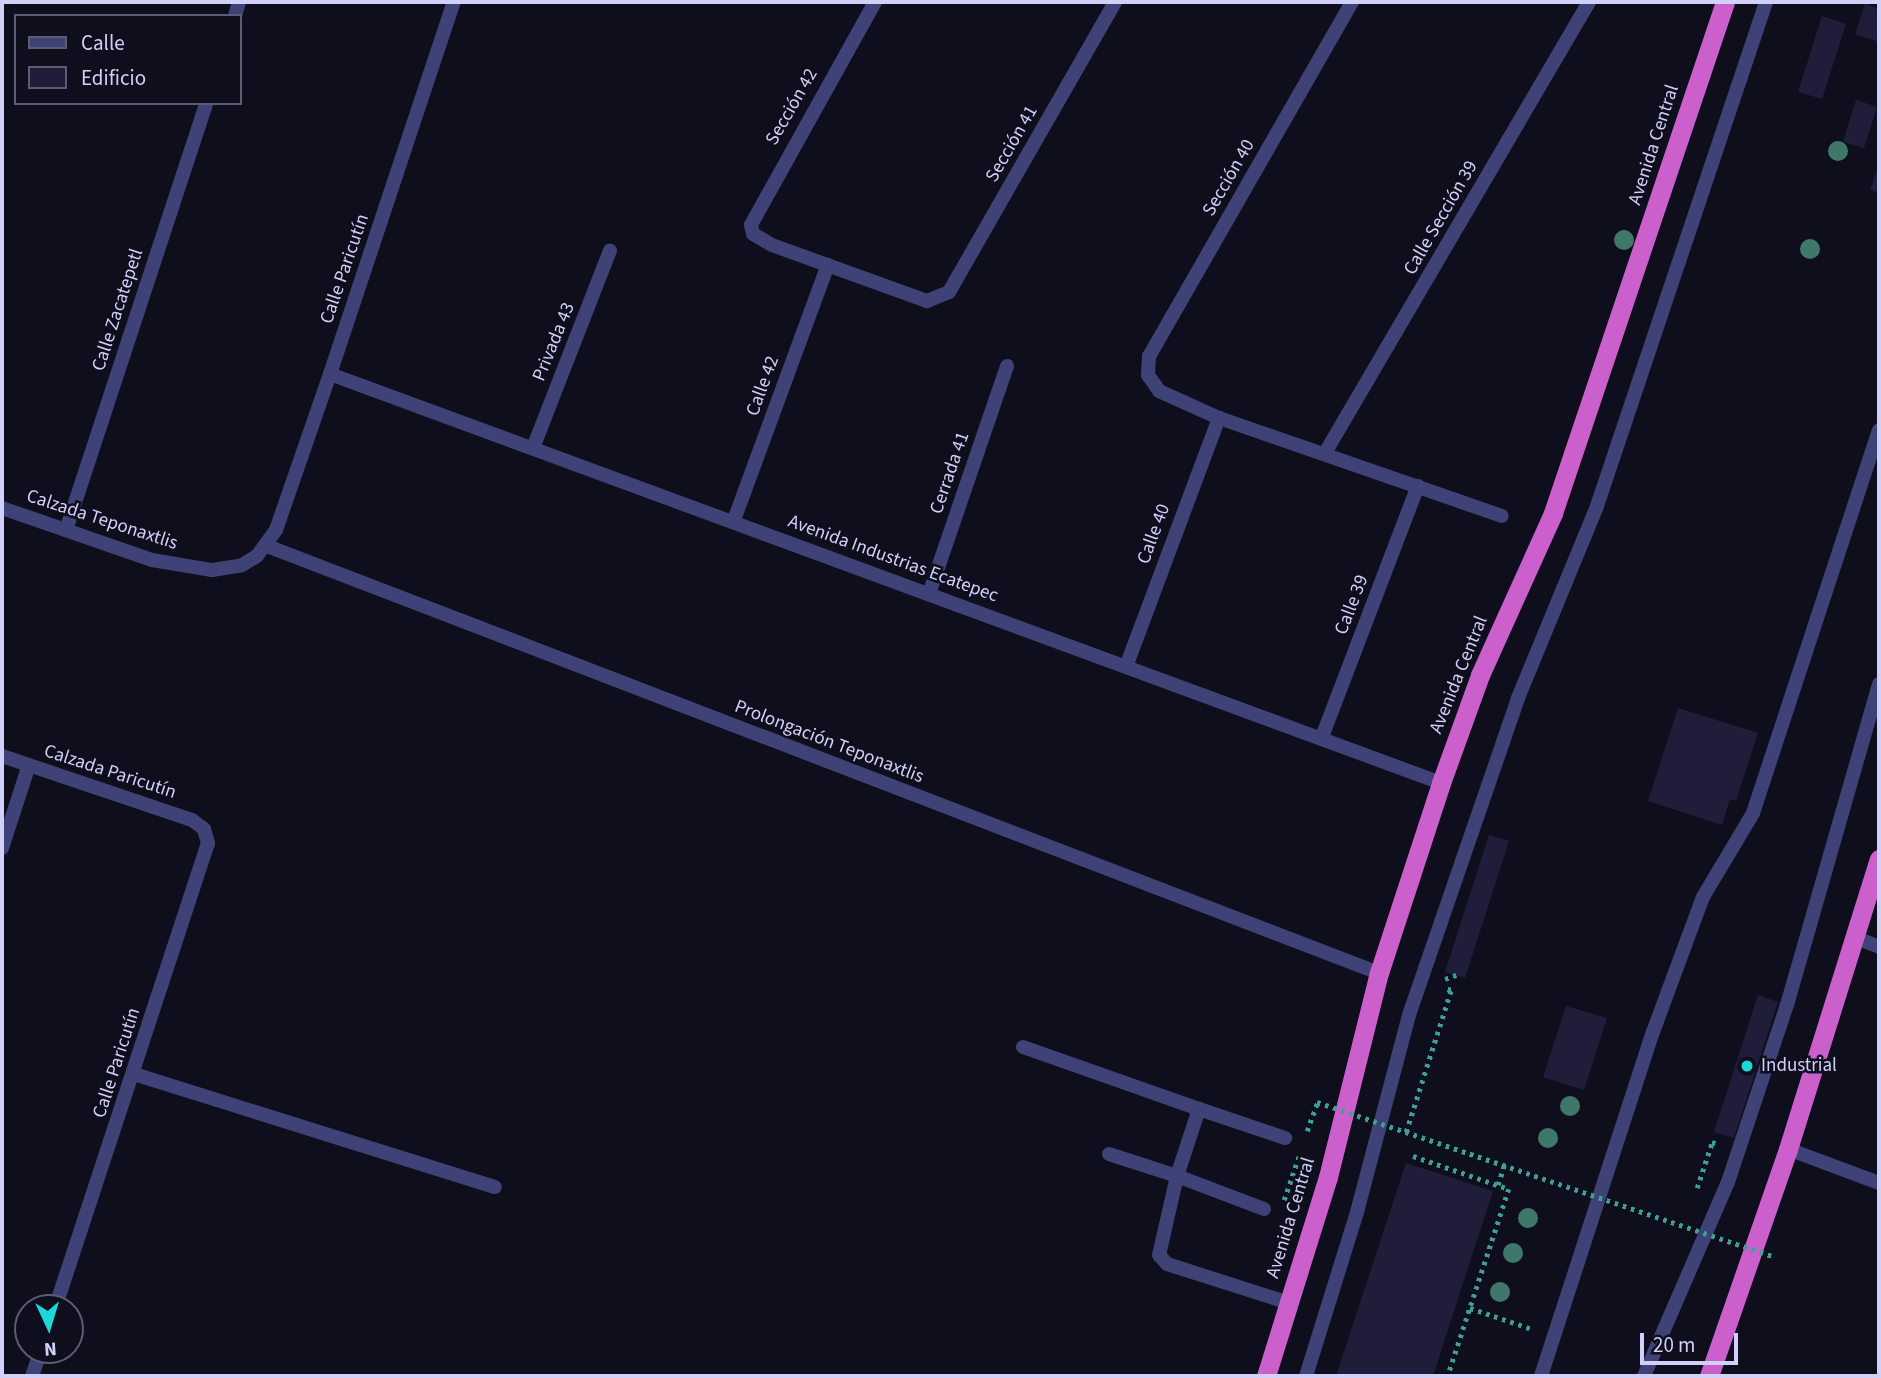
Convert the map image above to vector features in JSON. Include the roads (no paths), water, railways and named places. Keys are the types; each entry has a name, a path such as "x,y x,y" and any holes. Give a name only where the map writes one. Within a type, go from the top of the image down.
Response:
{"highway":[{"name":"Avenida Central","path":"1266,1376 1328,1177 1379,973 1441,783 1480,675 1553,513 1725,2"},
{"path":"1709,1376 1788,1149 1879,859"}],"street":[{"name":"Calle Paricutín","path":"267,546 276,530 330,374 454,2"},
{"name":"Sección 42","path":"828,265 772,245 753,234 752,216 875,2"},
{"name":"Sección 41","path":"828,265 918,300 936,300 949,292 1115,2"},
{"name":"Sección 40","path":"1219,418 1159,391 1148,375 1149,356 1352,2"},
{"name":"Calle Sección 39","path":"1325,453 1589,2"},
{"path":"1306,1376 1357,1212 1409,1015 1518,698 1596,509 1766,2"},
{"name":"Calle Zacatepetl","path":"66,530 205,105"},
{"name":"Privada 43","path":"533,448 610,251"},
{"name":"Calle 42","path":"734,520 828,265"},
{"name":"Cerrada 41","path":"929,594 1007,366"},
{"name":"Avenida Industrias Ecatepec","path":"330,374 1127,664 1441,783"},
{"path":"1219,418 1502,516"},
{"name":"Calle 40","path":"1127,664 1219,418"},
{"path":"1541,1376 1653,1032 1703,897 1753,813 1879,430"},
{"name":"Calle 39","path":"1322,737 1419,486"},
{"name":"Calzada Teponaxtlis","path":"2,508 152,560 212,570 242,565 267,546"},
{"name":"Prolongación Teponaxtlis","path":"267,546 1379,973"},
{"path":"1644,1376 1728,1182 1787,1005 1879,684"},
{"name":"Calzada Paricutín","path":"2,756 192,820 204,829"},
{"path":"2,848 29,765"},
{"name":"Calle Paricutín","path":"60,1294 206,851 204,829"},
{"path":"1856,938 1879,947"},
{"path":"1023,1047 1286,1138"},
{"path":"134,1074 495,1186"},
{"path":"1199,1109 1158,1243 1162,1260 1289,1303"},
{"path":"1788,1149 1879,1183"},
{"path":"1109,1154 1264,1209"}],"place":[{"name":"Industrial","path":"1747,1066"}]}
